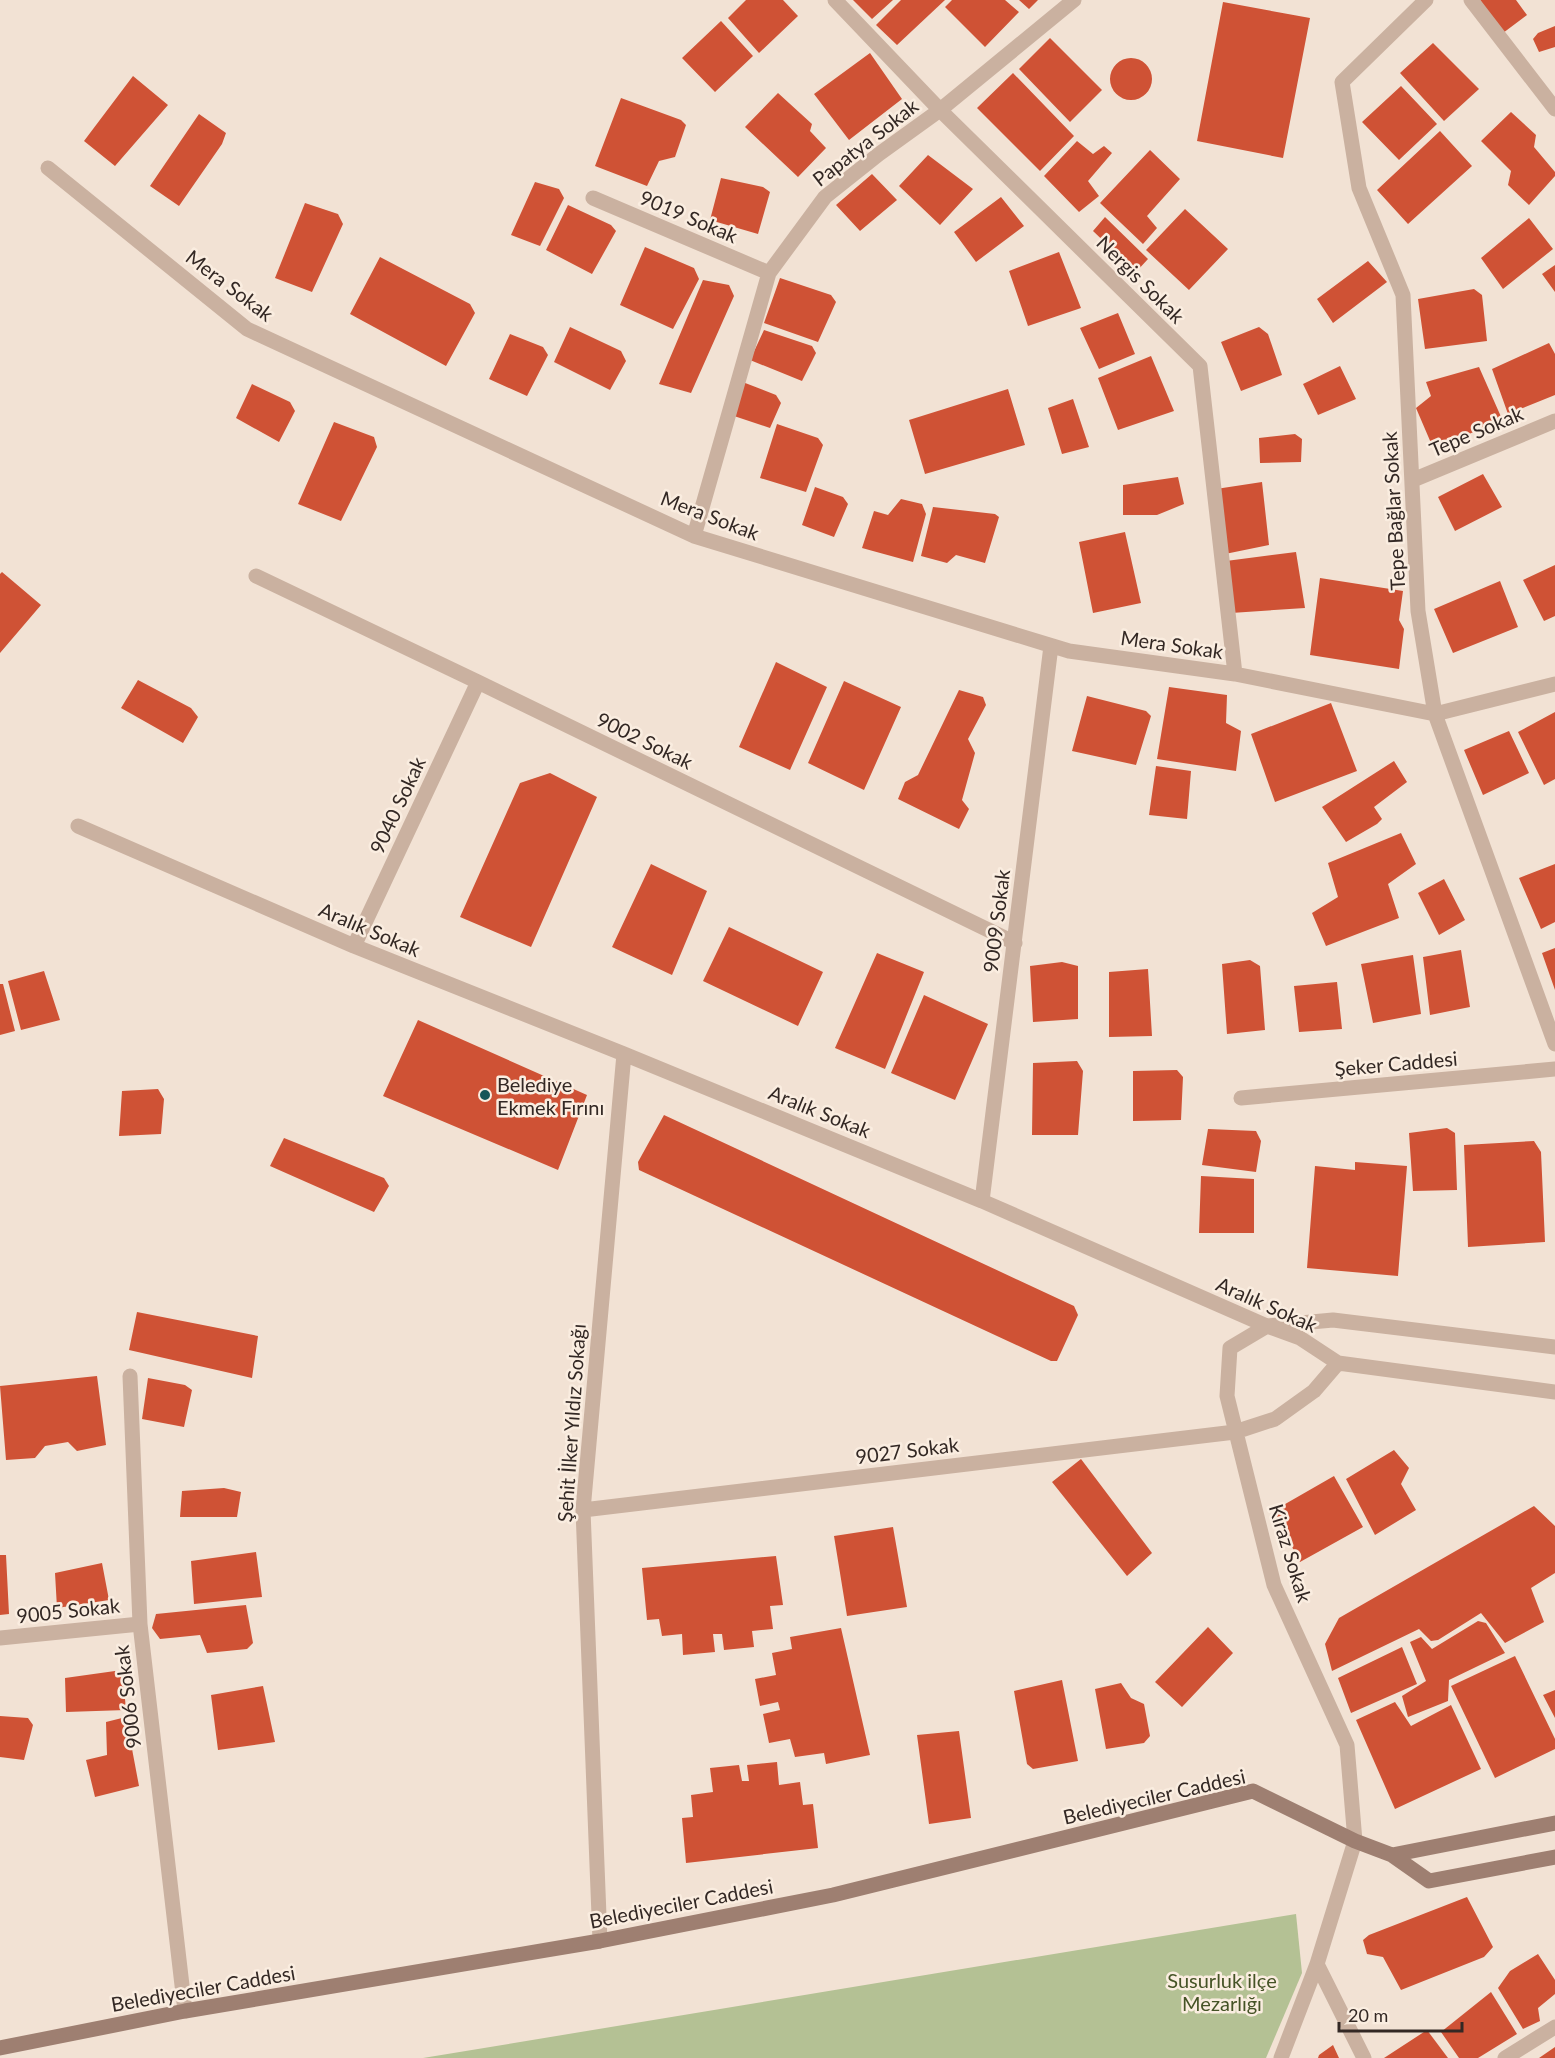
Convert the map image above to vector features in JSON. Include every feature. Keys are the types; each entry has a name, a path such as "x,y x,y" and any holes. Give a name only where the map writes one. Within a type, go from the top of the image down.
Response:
{"street":[{"name":"Nergis Sokak","path":"835,0 940,111 1200,366 1235,674"},
{"name":"Papatya Sokak","path":"694,536 769,273 825,196 940,111 1074,0"},
{"name":"Tepe Bağlar Sokak","path":"1426,0 1342,82 1359,188 1403,295 1418,611 1435,714 1555,1044"},
{"path":"1471,0 1555,110"},
{"name":"Mera Sokak","path":"48,168 247,329 694,536 1069,651 1235,674 1435,714"},
{"name":"9019 Sokak","path":"593,198 769,273"},
{"name":"Tepe Sokak","path":"1413,480 1555,421"},
{"name":"9002 Sokak","path":"256,576 1015,943"},
{"name":"9009 Sokak","path":"982,1201 1052,646"},
{"name":"9040 Sokak","path":"354,946 478,682"},
{"path":"1435,714 1555,684"},
{"name":"Aralık Sokak","path":"78,826 354,946 982,1201 1300,1338 1338,1363 1555,1392"},
{"name":"Şehit İlker Yıldız Sokağı","path":"600,1941 583,1510 624,1054"},
{"name":"Şeker Caddesi","path":"1241,1098 1555,1069"},
{"path":"1268,1326 1333,1320 1555,1347"},
{"name":"Kiraz Sokak","path":"1268,1326 1230,1348 1227,1396 1275,1585 1347,1745 1355,1841"},
{"name":"9027 Sokak","path":"583,1510 1235,1432 1275,1419 1314,1392 1338,1363"},
{"name":"9006 Sokak","path":"130,1376 140,1624 185,2011"},
{"name":"9005 Sokak","path":"0,1638 140,1624"},
{"name":"Belediyeciler Caddesi","path":"0,2048 185,2011 600,1941 833,1895 1253,1791 1355,1841 1392,1855 1429,1881 1555,1857"},
{"path":"1392,1855 1555,1823"},
{"path":"1281,2058 1317,1964 1355,1841"},
{"path":"1317,1964 1365,2058"},
{"path":"1505,2058 1555,2027"}],"green space":[{"name":"Susurluk ilçe Mezarlığı","path":"1296,1914 1302,1973 1266,2058 423,2058"}],"building":[{"path":"746,0 783,0 798,16 759,53 728,18"},
{"path":"853,0 893,0 872,19"},
{"path":"901,0 945,0 897,45 876,25"},
{"path":"952,0 1005,0 1019,12 985,47 945,7"},
{"path":"1019,0 1038,0 1029,9"},
{"path":"1480,0 1516,0 1527,15 1503,33"},
{"path":"1223,2 1310,18 1283,158 1197,141"},
{"path":"721,21 753,56 715,92 682,58"},
{"path":"1555,26 1555,47 1539,52 1533,39 1538,33"},
{"path":"1050,38 1102,90 1070,122 1019,69"},
{"path":"1433,43 1479,89 1444,121 1400,73"},
{"path":"870,53 902,99 849,140 814,94"},
{"path":"1131,58 1146,64 1152,79 1146,94 1131,100 1116,94 1110,79 1116,64"},
{"path":"1013,73 1074,136 1040,171 977,108"},
{"path":"133,76 168,105 115,166 84,141"},
{"path":"1401,86 1437,124 1399,160 1362,122"},
{"path":"778,93 812,124 810,131 826,148 798,177 745,127"},
{"path":"621,98 681,120 686,125 675,157 659,161 647,186 595,166"},
{"path":"1511,112 1536,135 1534,147 1555,172 1555,176 1529,205 1508,185 1511,171 1481,141"},
{"path":"199,114 226,133 222,144 179,206 150,186"},
{"path":"1440,131 1472,166 1408,224 1377,190"},
{"path":"1077,141 1093,154 1104,146 1112,153 1088,181 1099,196 1079,212 1044,176"},
{"path":"1150,150 1180,179 1147,216 1157,228 1143,244 1100,203"},
{"path":"928,155 973,189 940,225 899,186"},
{"path":"872,174 897,200 860,231 836,205"},
{"path":"721,178 763,187 770,192 758,234 710,220"},
{"path":"535,182 559,189 564,198 540,246 511,235"},
{"path":"1001,197 1024,226 976,262 954,232"},
{"path":"305,203 338,214 343,224 312,292 275,278"},
{"path":"568,205 611,225 616,231 592,274 546,250"},
{"path":"1185,209 1228,249 1189,290 1146,250"},
{"path":"1105,217 1148,259 1136,272 1093,231"},
{"path":"1529,218 1553,249 1503,289 1481,258"},
{"path":"645,247 694,268 699,279 673,329 620,305"},
{"path":"1059,252 1081,308 1028,326 1009,271"},
{"path":"380,257 470,304 475,313 446,366 350,314"},
{"path":"1368,261 1387,282 1333,323 1317,299"},
{"path":"1555,265 1555,292 1542,274"},
{"path":"780,278 831,295 836,302 818,342 764,323"},
{"path":"703,280 729,285 734,296 691,393 659,384"},
{"path":"1474,289 1482,295 1487,341 1425,349 1418,299"},
{"path":"1118,313 1135,354 1099,369 1080,328"},
{"path":"570,327 621,351 626,361 610,390 554,362"},
{"path":"1259,327 1268,334 1282,375 1241,391 1221,342"},
{"path":"764,330 812,346 816,353 802,381 750,360"},
{"path":"510,334 543,347 548,355 527,396 489,379"},
{"path":"1549,343 1555,354 1555,395 1508,414 1492,369"},
{"path":"1151,356 1174,411 1118,430 1098,378"},
{"path":"1340,366 1356,399 1318,415 1303,384"},
{"path":"1479,367 1502,419 1434,450 1416,408 1431,396 1426,382"},
{"path":"740,381 776,395 781,403 770,428 728,414"},
{"path":"252,384 290,402 295,411 279,442 236,418"},
{"path":"1008,389 1025,445 925,474 909,420"},
{"path":"1073,399 1089,447 1062,454 1048,408"},
{"path":"334,422 374,437 377,447 341,521 298,504"},
{"path":"777,424 818,438 823,445 806,492 760,478"},
{"path":"1295,434 1302,439 1301,462 1260,463 1259,438"},
{"path":"1483,474 1502,507 1455,531 1438,497"},
{"path":"1178,477 1184,504 1157,515 1123,515 1123,485"},
{"path":"1262,482 1269,545 1225,554 1216,489"},
{"path":"815,487 843,497 848,504 834,537 802,525"},
{"path":"901,499 922,504 926,514 913,562 862,548 874,511 888,515"},
{"path":"933,507 995,514 999,517 985,563 956,555 947,563 921,556"},
{"path":"1125,532 1141,603 1093,613 1079,542"},
{"path":"1296,552 1305,608 1231,613 1226,561"},
{"path":"1555,565 1555,616 1544,621 1523,580"},
{"path":"2,572 41,605 0,653 0,574"},
{"path":"1320,578 1403,591 1399,620 1404,629 1399,669 1310,655"},
{"path":"1500,581 1518,627 1453,653 1434,609"},
{"path":"776,662 827,687 790,770 739,747"},
{"path":"138,680 191,708 198,717 183,743 121,708"},
{"path":"844,681 901,707 864,790 808,763"},
{"path":"1169,687 1227,695 1226,723 1241,731 1236,771 1157,759"},
{"path":"959,690 983,697 986,705 968,739 975,753 962,800 969,809 959,829 898,799 905,782 918,775"},
{"path":"1087,696 1146,711 1151,716 1136,765 1072,751"},
{"path":"1331,703 1357,771 1275,802 1251,734"},
{"path":"1555,712 1555,779 1544,785 1518,732"},
{"path":"1509,731 1529,773 1483,795 1464,750"},
{"path":"1394,761 1407,782 1374,807 1382,819 1377,824 1346,842 1322,807"},
{"path":"1156,766 1191,771 1187,819 1149,815"},
{"path":"550,773 597,797 531,947 460,917 520,783"},
{"path":"1401,833 1416,864 1388,884 1399,918 1326,946 1312,913 1338,897 1328,863"},
{"path":"651,864 707,891 672,975 612,947"},
{"path":"1555,864 1555,922 1541,929 1519,878"},
{"path":"1444,879 1465,920 1439,935 1418,893"},
{"path":"729,927 823,972 798,1026 703,981"},
{"path":"1555,948 1555,990 1542,953"},
{"path":"1461,950 1470,1007 1430,1015 1423,957"},
{"path":"877,953 924,972 885,1069 835,1048"},
{"path":"1413,955 1421,1014 1373,1023 1361,964"},
{"path":"1250,960 1260,966 1265,1030 1227,1034 1222,964"},
{"path":"1062,962 1078,966 1078,1019 1033,1022 1030,966"},
{"path":"1148,969 1152,1036 1109,1037 1109,972"},
{"path":"44,971 60,1020 21,1030 8,981"},
{"path":"1337,982 1342,1029 1299,1032 1294,986"},
{"path":"0,984 3,984 15,1031 0,1035"},
{"path":"924,995 988,1024 955,1100 891,1073"},
{"name":"Belediye Ekmek Fırını","path":"418,1020 587,1095 558,1170 383,1096"},
{"path":"1077,1061 1083,1071 1078,1135 1032,1135 1033,1063"},
{"path":"1177,1070 1183,1077 1181,1120 1133,1121 1133,1071"},
{"path":"158,1089 164,1099 161,1134 119,1136 122,1091"},
{"path":"664,1115 1074,1306 1078,1315 1057,1361 1051,1361 639,1170 638,1162"},
{"path":"1447,1128 1455,1133 1457,1190 1413,1191 1409,1133"},
{"path":"1208,1129 1256,1131 1261,1141 1256,1172 1202,1165"},
{"path":"284,1138 384,1178 389,1186 374,1212 270,1166"},
{"path":"1534,1141 1541,1152 1545,1242 1468,1247 1464,1145"},
{"path":"1355,1162 1407,1166 1398,1276 1307,1268 1315,1166 1355,1170"},
{"path":"1201,1176 1254,1179 1254,1233 1199,1233"},
{"path":"137,1312 258,1336 252,1378 129,1350"},
{"path":"97,1376 106,1445 77,1451 68,1442 45,1446 35,1458 6,1460 0,1386"},
{"path":"148,1378 185,1385 192,1390 184,1427 142,1419"},
{"path":"1394,1450 1409,1468 1401,1484 1416,1510 1375,1535 1346,1479"},
{"path":"1081,1459 1152,1553 1127,1576 1052,1482"},
{"path":"1334,1476 1363,1527 1300,1562 1273,1511"},
{"path":"224,1488 241,1492 237,1517 180,1517 182,1491"},
{"path":"1534,1506 1555,1526 1555,1573 1531,1588 1544,1622 1505,1643 1481,1613 1438,1640 1431,1641 1419,1629 1332,1671 1325,1644 1339,1618"},
{"path":"893,1527 907,1607 847,1616 834,1536"},
{"path":"256,1552 262,1597 194,1604 191,1561"},
{"path":"0,1555 6,1555 9,1614 0,1615"},
{"path":"776,1556 783,1605 770,1606 773,1629 752,1631 754,1647 724,1650 722,1634 713,1634 715,1652 683,1655 682,1634 662,1636 659,1619 647,1620 642,1568"},
{"path":"102,1563 109,1600 57,1608 55,1573"},
{"path":"246,1605 253,1643 247,1649 207,1653 200,1635 160,1639 152,1628 156,1614"},
{"path":"1478,1621 1486,1623 1505,1653 1449,1680 1448,1701 1408,1717 1402,1696 1426,1681 1410,1642 1421,1637 1432,1649"},
{"path":"1208,1627 1233,1653 1182,1707 1155,1682"},
{"path":"841,1628 870,1755 826,1764 824,1753 795,1757 790,1739 769,1743 763,1714 780,1710 778,1702 760,1706 755,1679 776,1675 772,1653 792,1649 790,1637"},
{"path":"1402,1647 1417,1684 1351,1713 1338,1678"},
{"path":"1515,1656 1555,1739 1555,1749 1495,1778 1451,1686"},
{"path":"115,1671 123,1677 126,1710 66,1712 65,1678"},
{"path":"1062,1680 1078,1761 1033,1769 1027,1764 1014,1691"},
{"path":"1121,1683 1131,1698 1144,1704 1150,1736 1144,1743 1106,1749 1095,1689"},
{"path":"263,1686 275,1742 218,1750 211,1695"},
{"path":"1555,1690 1555,1718 1543,1695"},
{"path":"1395,1702 1411,1726 1451,1705 1481,1769 1395,1809 1356,1720"},
{"path":"0,1716 28,1718 33,1725 24,1760 0,1757"},
{"path":"126,1717 139,1786 95,1797 86,1760 107,1755 106,1722"},
{"path":"959,1731 971,1818 929,1824 917,1735"},
{"path":"777,1762 779,1785 800,1782 803,1805 813,1804 818,1848 686,1863 682,1818 693,1817 691,1795 713,1792 710,1768 739,1765 742,1781 749,1781 747,1765"},
{"path":"1467,1897 1493,1947 1484,1957 1401,1990 1383,1957 1367,1954 1363,1940 1369,1935"},
{"path":"1538,1954 1555,1980 1555,1994 1538,2008 1540,2021 1523,2029 1498,1988 1510,1971"},
{"path":"1491,1992 1517,2034 1478,2058 1459,2058 1441,2032"},
{"path":"1427,2030 1448,2058 1384,2058"},
{"path":"1333,2045 1339,2058 1318,2058 1319,2055"},
{"path":"1555,2047 1555,2058 1539,2058"}],"place":[{"name":"Belediye Ekmek Fırını","path":"485,1095"}]}
